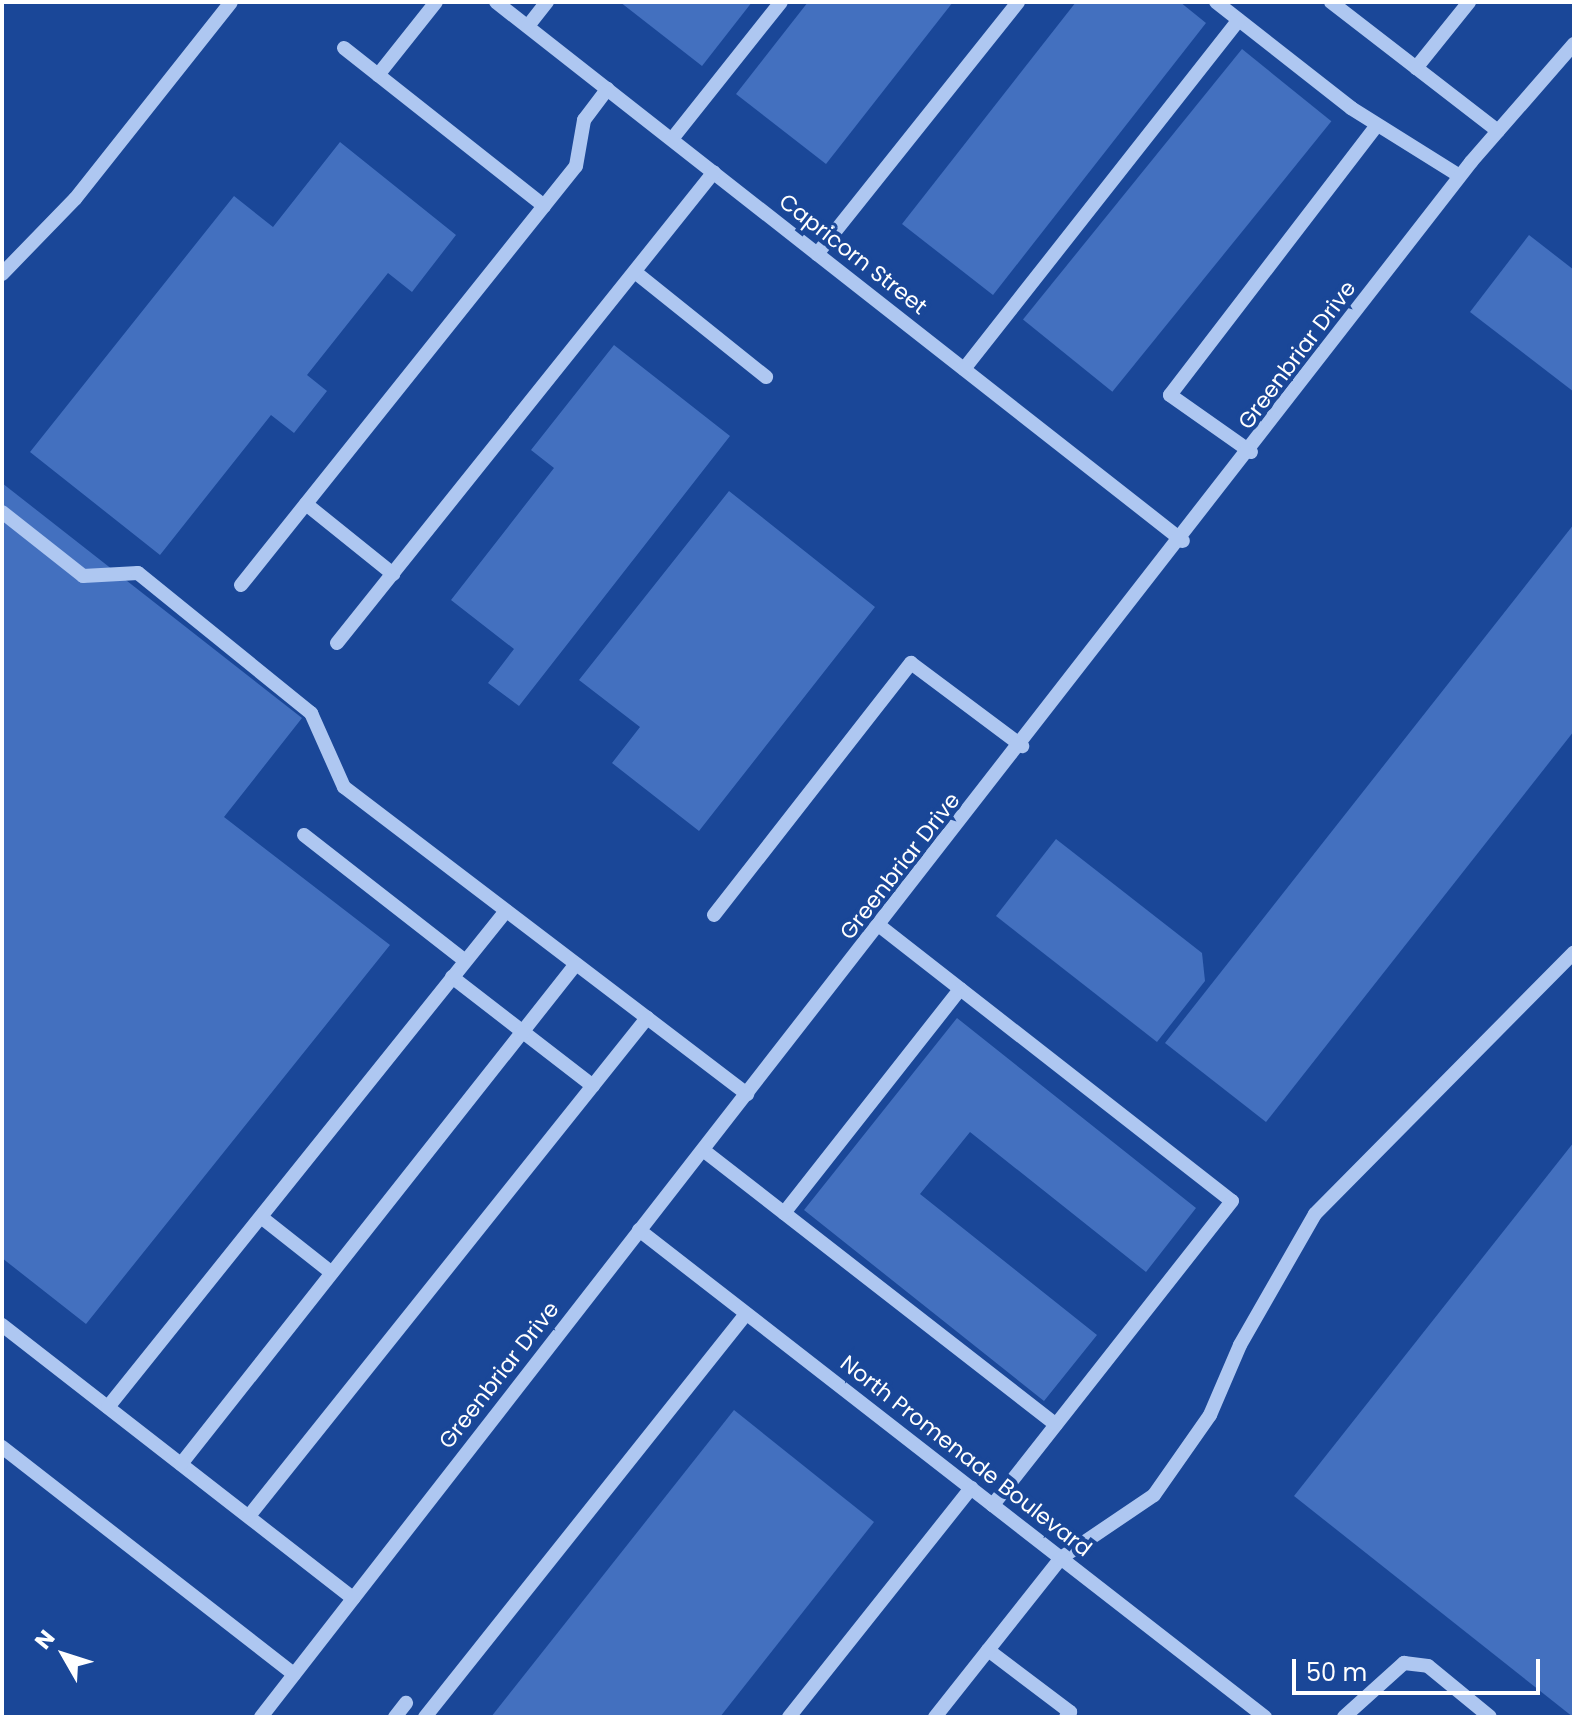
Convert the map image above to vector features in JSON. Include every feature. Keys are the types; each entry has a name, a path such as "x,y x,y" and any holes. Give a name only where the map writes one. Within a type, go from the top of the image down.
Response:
{"street":[{"path":"2,274 75,199 231,2"},
{"path":"378,75 436,2"},
{"name":"Capricorn Street","path":"496,2 1183,541"},
{"path":"528,26 547,2"},
{"path":"672,139 781,2"},
{"path":"817,254 1018,2"},
{"path":"1216,2 1377,125 1460,176"},
{"path":"1331,2 1498,131"},
{"path":"1416,68 1469,2"},
{"path":"964,369 1239,20"},
{"name":"Greenbriar Drive","path":"261,1717 639,1230 1183,541 1460,176 1574,44"},
{"path":"344,48 544,206"},
{"path":"241,585 576,166 584,120 607,89"},
{"path":"1251,452 1170,395 1377,125"},
{"path":"337,643 714,172"},
{"path":"635,272 766,377"},
{"path":"306,504 393,574"},
{"path":"2,512 83,576 138,573 311,713 344,787 747,1094"},
{"path":"714,915 911,663 1022,746"},
{"path":"304,835 465,961"},
{"path":"108,1407 506,911"},
{"path":"881,927 1232,1201 993,1505"},
{"path":"935,1717 1061,1558 1154,1495 1210,1415 1240,1345 1315,1214 1574,952"},
{"path":"181,1464 576,964"},
{"path":"452,977 593,1086"},
{"path":"784,1213 960,989"},
{"path":"249,1516 647,1018"},
{"path":"703,1150 1056,1425"},
{"path":"261,1217 332,1273"},
{"name":"North Promenade Boulevard","path":"639,1230 1265,1717"},
{"path":"425,1717 746,1314"},
{"path":"2,1325 353,1598"},
{"path":"2,1447 294,1674"},
{"path":"789,1717 971,1488"},
{"path":"988,1650 1070,1712 1066,1717"},
{"path":"1344,1717 1404,1663 1428,1666 1490,1717"},
{"path":"395,1717 406,1703"}],"building":[{"path":"620,2 752,2 702,66"},
{"path":"808,2 953,2 826,164 736,94"},
{"path":"1076,2 1180,2 1206,23 993,295 902,224"},
{"path":"1242,49 1331,121 1112,392 1023,319"},
{"path":"340,142 456,235 412,292 388,273 307,375 327,391 294,433 271,415 160,555 30,452 234,196 273,227"},
{"path":"1529,235 1574,270 1574,392 1470,312"},
{"path":"614,345 730,436 519,706 488,683 514,649 451,600 554,468 531,450"},
{"path":"2,483 302,718 224,817 390,945 86,1324 2,1258"},
{"path":"729,491 875,607 699,831 612,763 640,727 579,680"},
{"path":"1574,524 1574,731 1266,1122 1165,1043"},
{"path":"1056,839 1202,953 1205,981 1157,1042 996,916"},
{"path":"957,1018 1196,1208 1146,1272 970,1132 920,1194 1097,1335 1044,1401 804,1210"},
{"path":"1574,1142 1574,1717 1573,1717 1294,1496"},
{"path":"734,1410 874,1522 720,1717 491,1717"}]}
